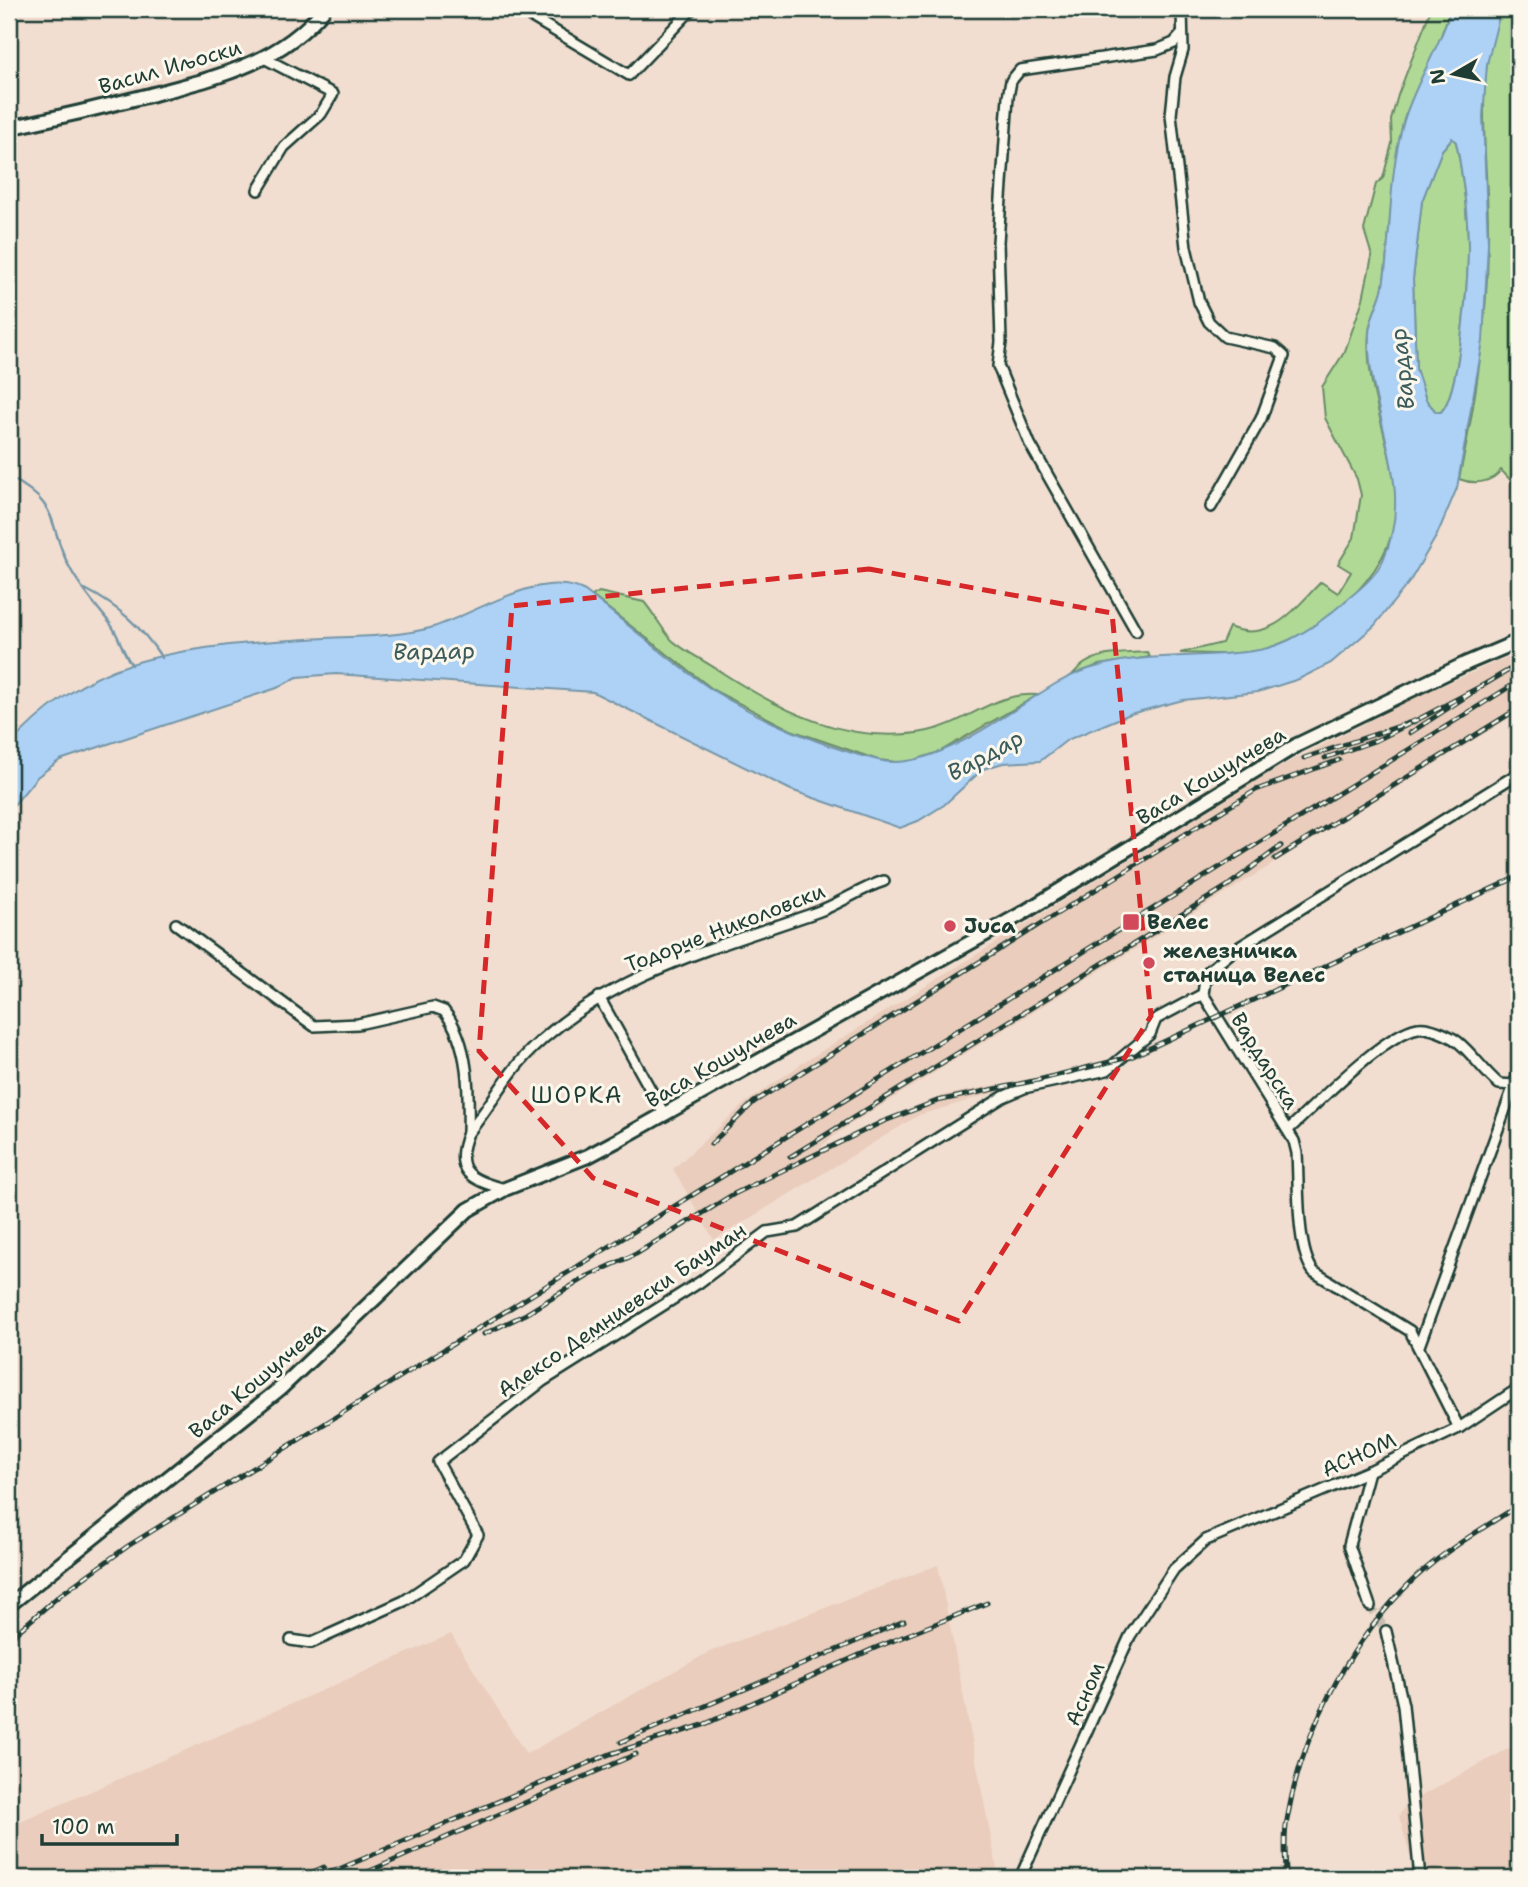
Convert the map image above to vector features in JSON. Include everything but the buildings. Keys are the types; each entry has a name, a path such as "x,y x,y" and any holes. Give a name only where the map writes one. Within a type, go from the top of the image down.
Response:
{"main road":[{"name":"Васил Иљоски","path":"9,128 195,83 244,68 264,58 303,31 324,9"},
{"name":"Васа Кошулчева","path":"9,1605 282,1387 344,1332 450,1223 482,1199 589,1156 1023,913 1297,745 1467,663 1519,641"}],"street":[{"path":"518,9 629,75 692,9"},
{"path":"1182,9 1182,34 1171,115 1189,262 1199,302 1209,322 1225,337 1275,348 1284,356 1261,419 1211,507"},
{"path":"1136,631 1030,444 998,366 1001,342 998,242 1008,97 1012,81 1020,70 1150,51 1170,46 1182,34"},
{"path":"258,190 284,147 321,114 333,94 264,58"},
{"path":"1203,994 1206,974 1233,951 1519,773"},
{"name":"Тодорче Николовски","path":"468,1133 520,1061 578,1010 599,997 713,948 821,910 884,881"},
{"path":"176,924 314,1026 321,1028 358,1024 433,1007 444,1011 463,1054 469,1098 468,1133 463,1145 462,1159 468,1175 476,1181 505,1189"},
{"name":"Вардарска","path":"1203,994 1287,1130 1297,1153 1302,1247 1306,1263 1314,1272 1400,1322 1419,1346 1459,1429"},
{"name":"Алексо Демниевски Бауман","path":"290,1640 311,1643 326,1637 404,1601 464,1560 478,1535 438,1462 543,1381 700,1282 767,1232 797,1227 1003,1097 1024,1087 1107,1070 1150,1034 1156,1019 1203,994"},
{"path":"599,997 664,1114"},
{"path":"1287,1130 1358,1066 1416,1028 1457,1041 1499,1084 1514,1085"},
{"path":"1419,1346 1519,1071"},
{"name":"АСНОМ","path":"1206,1540 1369,1471 1459,1429 1519,1388"},
{"path":"1369,1471 1349,1545 1370,1606"},
{"name":"Асном","path":"1020,1878 1130,1636 1174,1569 1206,1540"},
{"path":"1386,1632 1403,1705 1420,1878"}],"highlighted area":[{"path":"869,569 1112,613 1151,1016 959,1321 593,1178 479,1051 512,606"}],"shaded area":[{"path":"1519,652 1519,712 843,1129 817,1150 941,1096 997,1085 997,1092 919,1115 714,1240 673,1169 744,1104 804,1062 1270,772 1412,699"},
{"path":"938,1565 997,1869 975,1878 9,1878 9,1827 451,1634 526,1754 709,1652"},
{"path":"1519,1743 1519,1878 1416,1878 1399,1816 1406,1804"}],"green space":[{"path":"1431,9 1451,9 1432,64 1403,123 1396,163 1383,287 1369,332 1370,372 1396,494 1395,521 1387,546 1375,570 1357,591 1336,611 1289,640 1244,653 1180,653 1222,643 1229,627 1257,631 1269,627 1291,613 1321,582 1338,593 1351,572 1338,564 1354,538 1361,495 1357,479 1325,418 1322,387 1345,351 1363,299 1372,256 1364,230 1376,184 1383,178 1392,143 1391,120 1398,95"},
{"path":"1501,9 1519,9 1519,489 1501,470 1493,478 1482,482 1459,479 1471,421 1483,334 1488,246 1484,97 1492,38"},
{"path":"1452,138 1456,142 1465,202 1468,248 1466,284 1462,334 1453,382 1448,400 1441,412 1436,412 1426,400 1416,369 1413,279 1422,201 1442,150"},
{"path":"599,592 644,602 678,645 766,699 817,722 844,730 899,735 928,731 943,727 995,702 1023,695 1038,695 939,752 906,763 878,760 791,730 715,691 592,596"},
{"path":"1147,652 1150,657 1099,665 1072,675 1079,667 1096,658"}],"water":[{"name":"Вардар","path":"1451,9 1501,9 1487,64 1483,116 1488,243 1483,341 1457,488 1437,535 1410,581 1374,626 1331,663 1299,679 1258,692 1183,700 1130,714 1067,740 1040,761 1003,763 983,769 944,805 918,821 900,828 791,790 593,692 336,674 297,677 277,688 60,760 37,777 9,811 9,746 35,720 64,697 114,670 202,648 417,631 447,622 508,596 548,585 568,585 585,591 697,679 751,712 837,748 878,760 900,762 923,758 970,737 1057,683 1082,671 1131,659 1259,650 1304,632 1325,618 1371,578 1380,567 1392,532 1395,504 1393,476 1370,364 1369,329 1383,286 1392,184 1403,124 1413,95","holes":["1452,138 1456,142 1466,214 1466,284 1462,335 1453,383 1448,401 1441,412 1436,412 1426,400 1416,369 1413,279 1422,201 1442,150"]}],"waterway":[{"path":"9,477 26,487 46,507 71,570 112,627 132,665"},
{"path":"85,589 128,618 162,658"}],"tunnel":[{"path":"1370,1606 1386,1631"}],"railway":[{"path":"1487,683 1519,664"},
{"path":"9,1639 60,1595 128,1546 1519,681"},
{"path":"1410,733 1487,683 1417,720"},
{"path":"1275,859 1519,708"},
{"path":"1304,758 1417,720 1377,740 1325,758"},
{"path":"711,1144 754,1102 1256,790 1339,760"},
{"path":"790,1157 1226,887 1281,846"},
{"path":"484,1334 526,1314 588,1276 636,1254 734,1194 882,1122 937,1101 1038,1080 1133,1056 1519,876"},
{"path":"1286,1878 1285,1834 1294,1789 1315,1726 1344,1667 1362,1640 1403,1590 1458,1544 1519,1505"},
{"path":"318,1878 610,1754 703,1725 875,1648 987,1603"},
{"path":"621,1742 904,1621"},
{"path":"354,1878 636,1754"},
{"path":"299,1878 324,1867"}],"place":[{"name":"Велес","path":"1131,922"},
{"name":"Juca","path":"950,926"},
{"name":"железничка станица Велес","path":"1149,963"}],"district":[{"name":"ШОРКА","path":"577,1095"}]}
